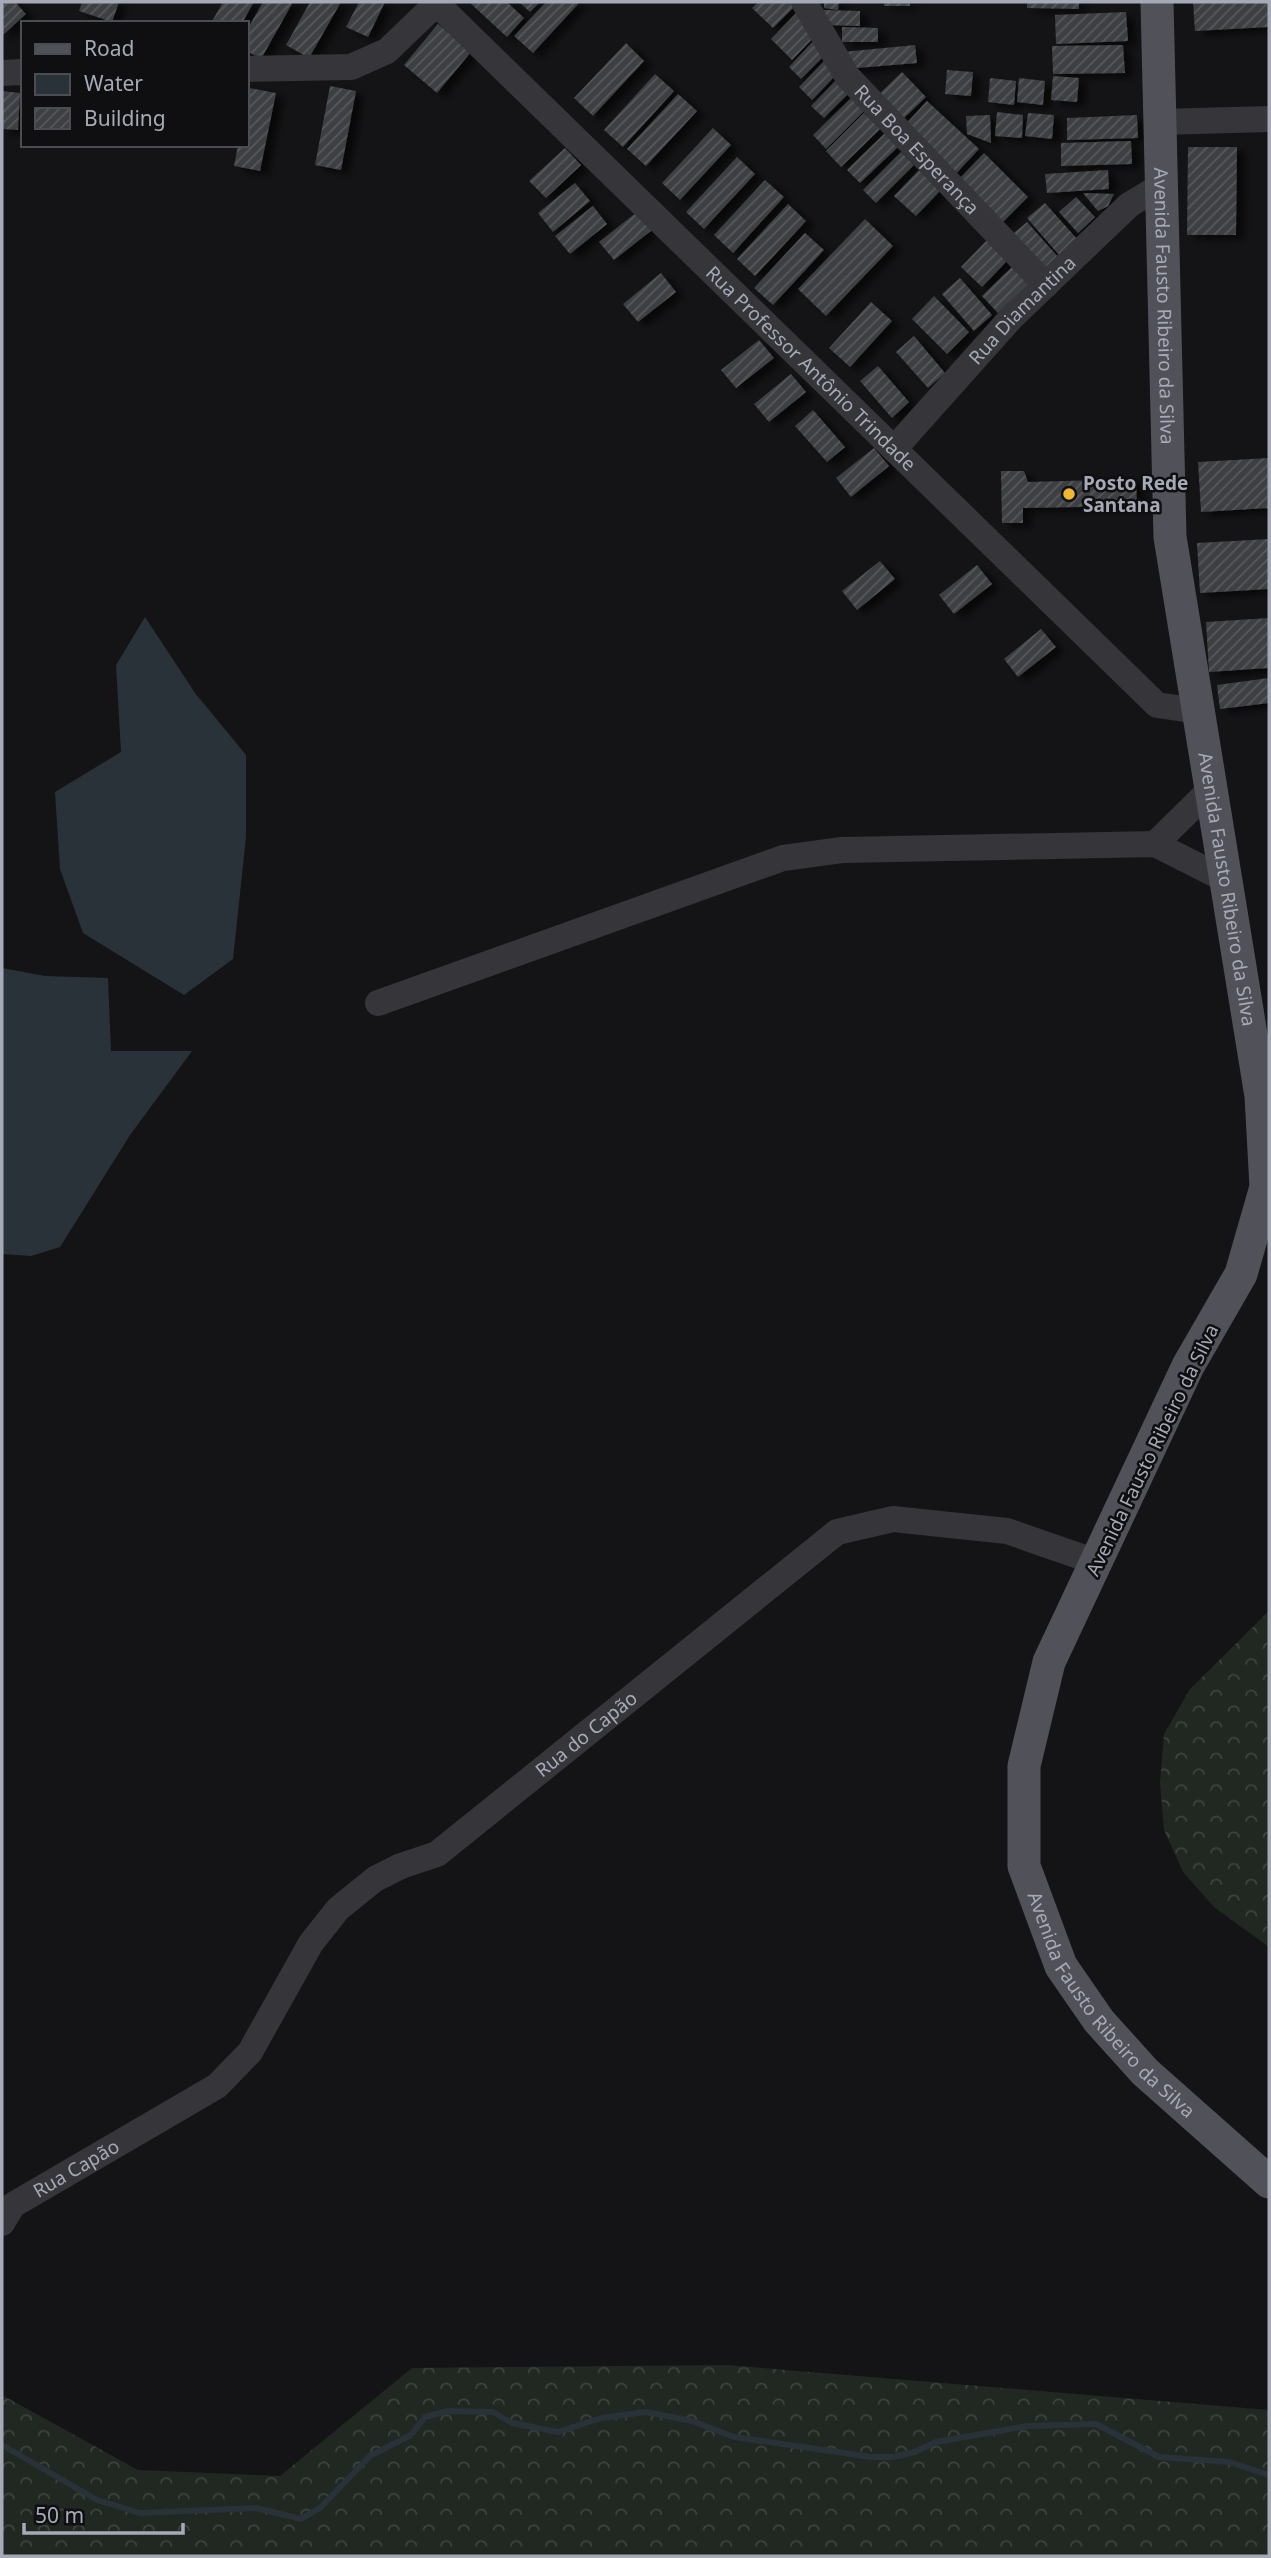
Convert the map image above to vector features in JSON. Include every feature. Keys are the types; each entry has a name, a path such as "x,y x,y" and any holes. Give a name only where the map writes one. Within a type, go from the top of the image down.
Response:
{"main road":[{"name":"Avenida Fausto Ribeiro da Silva","path":"1157,2 1170,537 1261,1096 1266,1186 1241,1274 1188,1366 1049,1662 1024,1766 1024,1866 1061,1966 1099,2021 1145,2072 1269,2182"}],"street":[{"path":"248,69 351,68 387,51 437,2"},
{"name":"Rua Professor Antônio Trindade","path":"437,2 1157,705 1198,711"},
{"name":"Rua Boa Esperança","path":"804,2 847,76 1046,285"},
{"path":"2,73 21,72"},
{"path":"1160,122 1269,119"},
{"name":"Rua Diamantina","path":"894,449 1012,317 1129,205 1162,185"},
{"path":"1155,844 1211,789"},
{"path":"378,1003 783,858 842,850 1155,844 1226,880"},
{"name":"Rua do Capão","path":"159,2120 217,2086 250,2052 311,1943 338,1909 376,1879 401,1866 437,1854 837,1532 893,1519 1007,1531 1096,1562"},
{"name":"Rua Capão","path":"2,2224 13,2205 159,2120"}],"green space":[{"path":"1269,1611 1269,1947 1214,1907 1183,1872 1164,1830 1160,1783 1164,1734 1190,1689"},
{"path":"727,2365 1269,2410 1269,2556 2,2556 2,2395 138,2470 280,2476 412,2368"}],"water":[{"path":"145,617 195,693 246,755 246,837 233,959 184,995 83,933 60,869 55,792 121,752 116,665"},
{"path":"2,968 45,976 108,978 111,1051 192,1051 130,1135 60,1247 31,1256 2,1254"}],"building":[{"path":"2,2 15,2 26,14 2,36"},
{"path":"82,2 119,2 112,21 79,11"},
{"path":"223,2 254,2 243,21 212,21"},
{"path":"263,2 293,2 261,59 248,52 248,28"},
{"path":"310,2 341,2 309,58 286,45"},
{"path":"359,2 385,2 368,37 346,27"},
{"path":"469,2 507,2 524,18 507,37"},
{"path":"519,2 540,2 530,12"},
{"path":"546,2 580,2 533,53 514,36"},
{"path":"758,2 799,2 773,28 752,8"},
{"path":"824,2 839,2 838,10 824,8"},
{"path":"884,2 910,2 910,6 884,6"},
{"path":"1027,2 1079,2 1079,9 1027,8"},
{"path":"1193,2 1269,2 1269,27 1195,31"},
{"path":"824,10 860,11 860,26 823,25"},
{"path":"798,11 819,32 792,60 771,39"},
{"path":"1126,12 1128,41 1056,44 1055,15"},
{"path":"438,24 471,52 437,93 404,65"},
{"path":"842,27 878,28 878,42 842,42"},
{"path":"815,39 828,52 801,79 789,67"},
{"path":"626,43 644,61 593,116 574,98"},
{"path":"915,45 917,63 845,69 843,52"},
{"path":"1123,45 1125,73 1053,74 1052,46"},
{"path":"826,59 839,72 812,100 799,87"},
{"path":"947,70 973,72 971,96 945,94"},
{"path":"902,72 926,97 900,122 876,97"},
{"path":"655,74 674,91 623,147 604,130"},
{"path":"1053,76 1079,78 1077,102 1051,100"},
{"path":"838,78 851,91 824,118 811,106"},
{"path":"990,78 1016,81 1014,105 988,102"},
{"path":"1019,78 1045,81 1043,105 1017,102"},
{"path":"330,86 356,91 341,170 315,165"},
{"path":"249,88 276,93 260,171 234,166 238,147 248,147"},
{"path":"2,91 20,93 18,130 2,129"},
{"path":"678,94 697,111 646,166 627,149"},
{"path":"853,96 866,109 826,149 813,135"},
{"path":"927,101 979,149 953,177 901,129"},
{"path":"997,112 1023,115 1022,138 995,136"},
{"path":"864,113 880,129 841,167 826,151"},
{"path":"1028,113 1054,115 1052,139 1025,136"},
{"path":"990,115 991,143 967,134 966,116"},
{"path":"1137,115 1138,138 1067,140 1067,118"},
{"path":"713,128 731,145 680,200 662,183"},
{"path":"885,133 898,147 860,183 847,170"},
{"path":"1131,141 1132,164 1061,166 1061,143"},
{"path":"1188,147 1237,147 1236,235 1187,235"},
{"path":"565,148 581,165 546,198 529,181"},
{"path":"901,152 914,165 876,203 863,190"},
{"path":"984,153 1028,197 1001,224 957,181"},
{"path":"737,157 755,174 704,229 686,212"},
{"path":"921,168 942,189 916,216 894,196"},
{"path":"1108,170 1109,189 1047,193 1045,174"},
{"path":"765,180 784,197 733,253 714,235"},
{"path":"575,183 590,201 553,232 538,213"},
{"path":"1083,193 1114,194 1108,206 1098,211"},
{"path":"1076,197 1095,217 1078,233 1059,212"},
{"path":"1045,203 1077,239 1059,255 1027,218"},
{"path":"788,204 806,221 755,276 737,259"},
{"path":"593,206 607,224 570,254 555,236"},
{"path":"637,212 652,230 614,260 599,242"},
{"path":"865,219 893,246 826,316 798,289"},
{"path":"1027,222 1059,258 1041,274 1009,237"},
{"path":"805,233 824,250 773,305 754,288"},
{"path":"988,239 1009,259 982,287 961,267"},
{"path":"1016,263 1033,280 998,313 982,296"},
{"path":"661,273 676,292 638,322 623,304"},
{"path":"960,278 992,315 974,331 942,294"},
{"path":"934,296 969,332 947,354 912,319"},
{"path":"871,302 892,321 850,367 829,348"},
{"path":"914,336 945,373 928,388 896,352"},
{"path":"759,340 774,358 736,388 721,370"},
{"path":"878,366 909,402 892,418 860,381"},
{"path":"791,374 806,392 769,422 754,404"},
{"path":"813,410 845,447 827,462 795,426"},
{"path":"874,448 889,466 851,497 836,478"},
{"path":"1269,458 1269,508 1201,512 1198,462"},
{"name":"Posto Rede Santana","path":"1001,471 1024,471 1028,482 1136,479 1137,506 1023,508 1023,523 1002,523"},
{"path":"1269,539 1269,589 1200,593 1197,543"},
{"path":"880,561 895,579 857,610 842,591"},
{"path":"977,565 992,584 954,614 939,595"},
{"path":"1269,618 1269,668 1209,672 1206,622"},
{"path":"1041,629 1056,647 1018,677 1004,659"},
{"path":"1269,678 1269,703 1220,709 1217,685"}],"waterway":[{"path":"2,2445 97,2500 140,2513 256,2508 301,2519 320,2508 370,2456 411,2435 425,2417 448,2411 493,2412 512,2423 558,2432 601,2418 646,2412 692,2421 734,2437 871,2457 893,2457 915,2452 936,2442 1027,2426 1096,2424 1159,2457 1229,2462 1269,2475"}],"place":[{"name":"Posto Rede Santana","path":"1069,494"}]}
